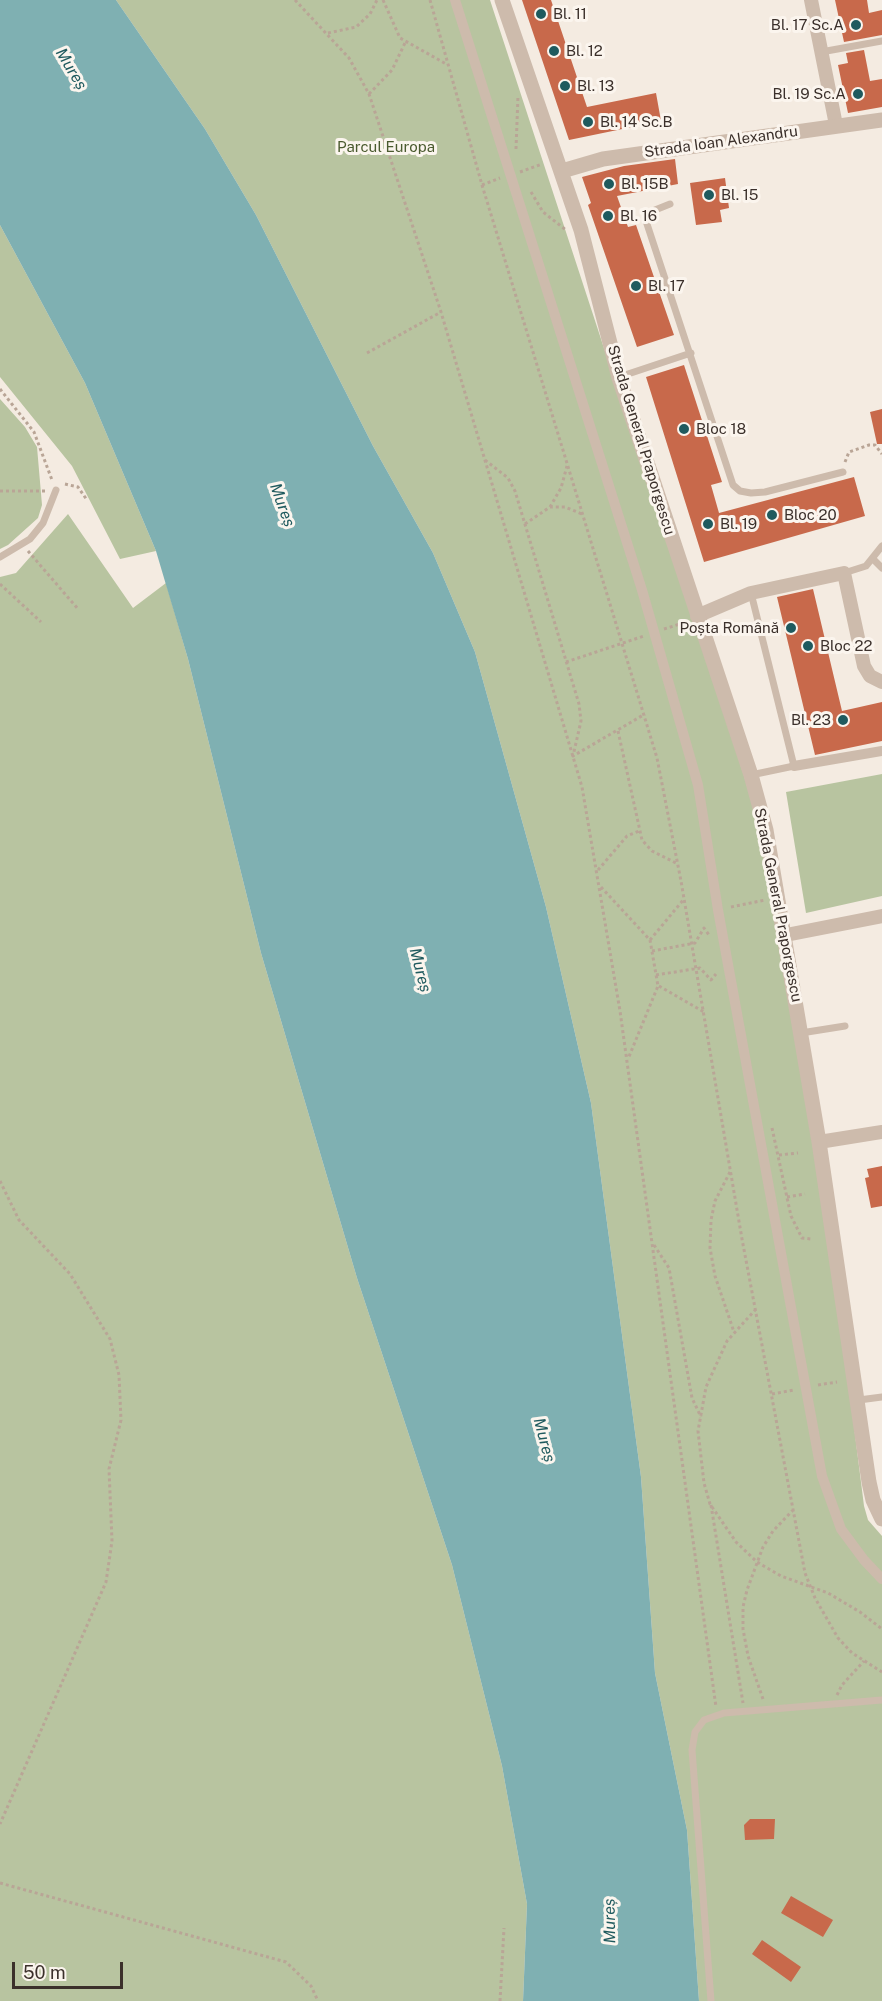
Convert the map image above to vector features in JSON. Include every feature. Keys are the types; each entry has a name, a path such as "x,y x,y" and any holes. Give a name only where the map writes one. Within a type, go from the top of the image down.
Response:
{"street":[{"path":"455,0 678,708 698,785 718,910 722,952 808,1387 822,1476 833,1511 849,1542 882,1579"},
{"name":"Strada General Praporgescu","path":"502,0 581,230 619,378 751,775 766,830 786,935 819,1142 859,1400 869,1482 873,1500 882,1519"},
{"path":"812,0 836,125"},
{"name":"Strada Ioan Alexandru","path":"560,165 882,120"},
{"path":"697,616 751,593 844,573 864,666 870,676 882,682"},
{"path":"794,766 882,751"},
{"path":"786,935 882,916"},
{"path":"819,1142 882,1132"}],"lane":[{"path":"821,52 882,41"},
{"path":"670,204 650,212 646,221 691,353 727,473 733,484 740,491 751,494 843,472"},
{"path":"619,378 691,353"},
{"path":"0,557 23,546 43,523 56,490"},
{"path":"844,573 866,567 874,560 882,546"},
{"path":"874,560 882,568"},
{"path":"751,593 794,766 751,775"},
{"path":"801,1033 845,1026"},
{"path":"859,1400 882,1397"},
{"path":"711,2001 692,1750 695,1732 704,1720 724,1713 882,1700"}],"path":[{"path":"295,0 349,58 369,94 441,312 573,756 598,870 627,1060 710,1675 717,1707 724,1713"},
{"path":"328,33 347,30 365,22 377,0"},
{"path":"383,0 393,28 405,43 449,66"},
{"path":"430,0 482,185 645,714 667,802 731,1171 809,1586 838,1638 864,1661 882,1672"},
{"path":"369,94 392,70 405,43"},
{"path":"516,150 518,99 522,87 531,82"},
{"path":"519,160 525,180"},
{"path":"522,171 560,165"},
{"path":"482,185 510,175"},
{"path":"529,189 552,222 566,230 581,230"},
{"path":"367,353 441,312"},
{"path":"0,389 34,432 56,490"},
{"path":"843,472 846,456 853,450 874,445 882,454"},
{"path":"483,459 508,478 525,524 581,721 573,756"},
{"path":"525,524 550,507 561,488 567,465"},
{"path":"0,491 56,490 65,483 71,483 78,487 87,500"},
{"path":"550,507 565,507 582,514"},
{"path":"23,546 78,609"},
{"path":"0,584 41,622"},
{"path":"566,662 653,633"},
{"path":"573,756 645,714"},
{"path":"618,731 633,792 639,831 645,846 678,864"},
{"path":"598,870 621,841 639,831"},
{"path":"600,886 650,940 658,986 627,1060"},
{"path":"718,910 779,898"},
{"path":"650,940 684,899"},
{"path":"652,951 692,944 697,941 704,928 722,952 714,980 710,979 701,968 656,975"},
{"path":"658,986 704,1012"},
{"path":"770,1125 797,1230 802,1238 812,1239"},
{"path":"779,1155 798,1153"},
{"path":"731,1171 715,1201 711,1220 711,1248 715,1276 734,1332"},
{"path":"0,1181 20,1220 70,1274 110,1339 119,1375 122,1419 109,1469 112,1541 106,1582 0,1824"},
{"path":"787,1197 804,1194"},
{"path":"653,1243 661,1252 669,1268 692,1398 700,1418"},
{"path":"744,1712 700,1451 700,1418 706,1387 718,1357 734,1332 756,1309"},
{"path":"772,1394 837,1382"},
{"path":"710,1504 736,1542 757,1562 781,1576 844,1602 882,1629"},
{"path":"770,1710 753,1678 743,1629 747,1590 757,1562 773,1531 794,1509"},
{"path":"834,1704 842,1685 864,1661"},
{"path":"0,1883 286,1962 311,1986 318,2001"},
{"path":"500,2001 504,1928"}],"green space":[{"name":"Parcul Europa","path":"116,0 490,0 750,794 764,845 839,1307 864,1506 868,1520 882,1536 882,2001 699,2001 687,1830 655,1673 641,1477 591,1103 546,907 475,652 433,553 373,446 256,215 205,129"},
{"path":"0,225 85,383 156,551 120,559 72,466 0,377"},
{"path":"0,399 25,427 37,447 42,505 38,518 8,545 0,549"},
{"path":"68,514 133,608 166,583 188,659 261,953 357,1278 452,1565 502,1766 527,1904 523,2001 0,2001 0,577 16,573"},
{"path":"882,774 882,896 806,913 786,792"}],"water":[{"name":"Mureș","path":"0,0 116,0 205,129 256,215 373,446 433,553 475,652 546,907 591,1103 641,1477 655,1673 687,1830 699,2001 523,2001 527,1904 502,1766 452,1565 357,1278 261,953 188,659 156,551 85,383 0,225"}],"building":[{"path":"522,0 551,0 587,107 656,93 661,121 569,140"},
{"name":"Bl. 17 Sc.A","path":"835,0 867,0 869,13 882,10 882,35 844,42"},
{"name":"Bl. 19 Sc.A","path":"864,50 870,81 882,79 882,107 848,113 838,65 848,63 846,53"},
{"path":"675,159 678,184 617,196 628,227 636,225 674,335 637,347 588,205 591,203 582,177 624,166"},
{"name":"Bl. 15","path":"725,178 729,208 720,210 722,222 696,225 690,183"},
{"path":"684,365 722,482 711,485 719,513 854,477 865,516 704,562 646,377"},
{"path":"882,409 882,444 877,444 870,412"},
{"path":"813,589 842,711 882,702 882,741 815,755 777,597"},
{"path":"882,1166 882,1206 871,1208 865,1178 869,1177 867,1169"},
{"path":"750,1819 775,1819 774,1839 745,1840 744,1825"},
{"path":"791,1896 833,1920 823,1937 781,1913"},
{"path":"762,1940 801,1967 791,1982 752,1954"}],"place":[{"name":"Bl. 11","path":"541,14"},
{"name":"Bl. 17 Sc.A","path":"856,25"},
{"name":"Bl. 12","path":"554,51"},
{"name":"Bl. 13","path":"565,86"},
{"name":"Bl. 19 Sc.A","path":"858,94"},
{"name":"Bl. 14 Sc.B","path":"588,122"},
{"name":"Bl. 15B","path":"609,184"},
{"name":"Bl. 15","path":"709,195"},
{"name":"Bl. 16","path":"608,216"},
{"name":"Bl. 17","path":"636,286"},
{"name":"Bloc 18","path":"684,429"},
{"name":"Bloc 20","path":"772,515"},
{"name":"Bl. 19","path":"708,524"},
{"name":"Poșta Română","path":"791,628"},
{"name":"Bloc 22","path":"808,646"},
{"name":"Bl. 23","path":"843,720"}]}
